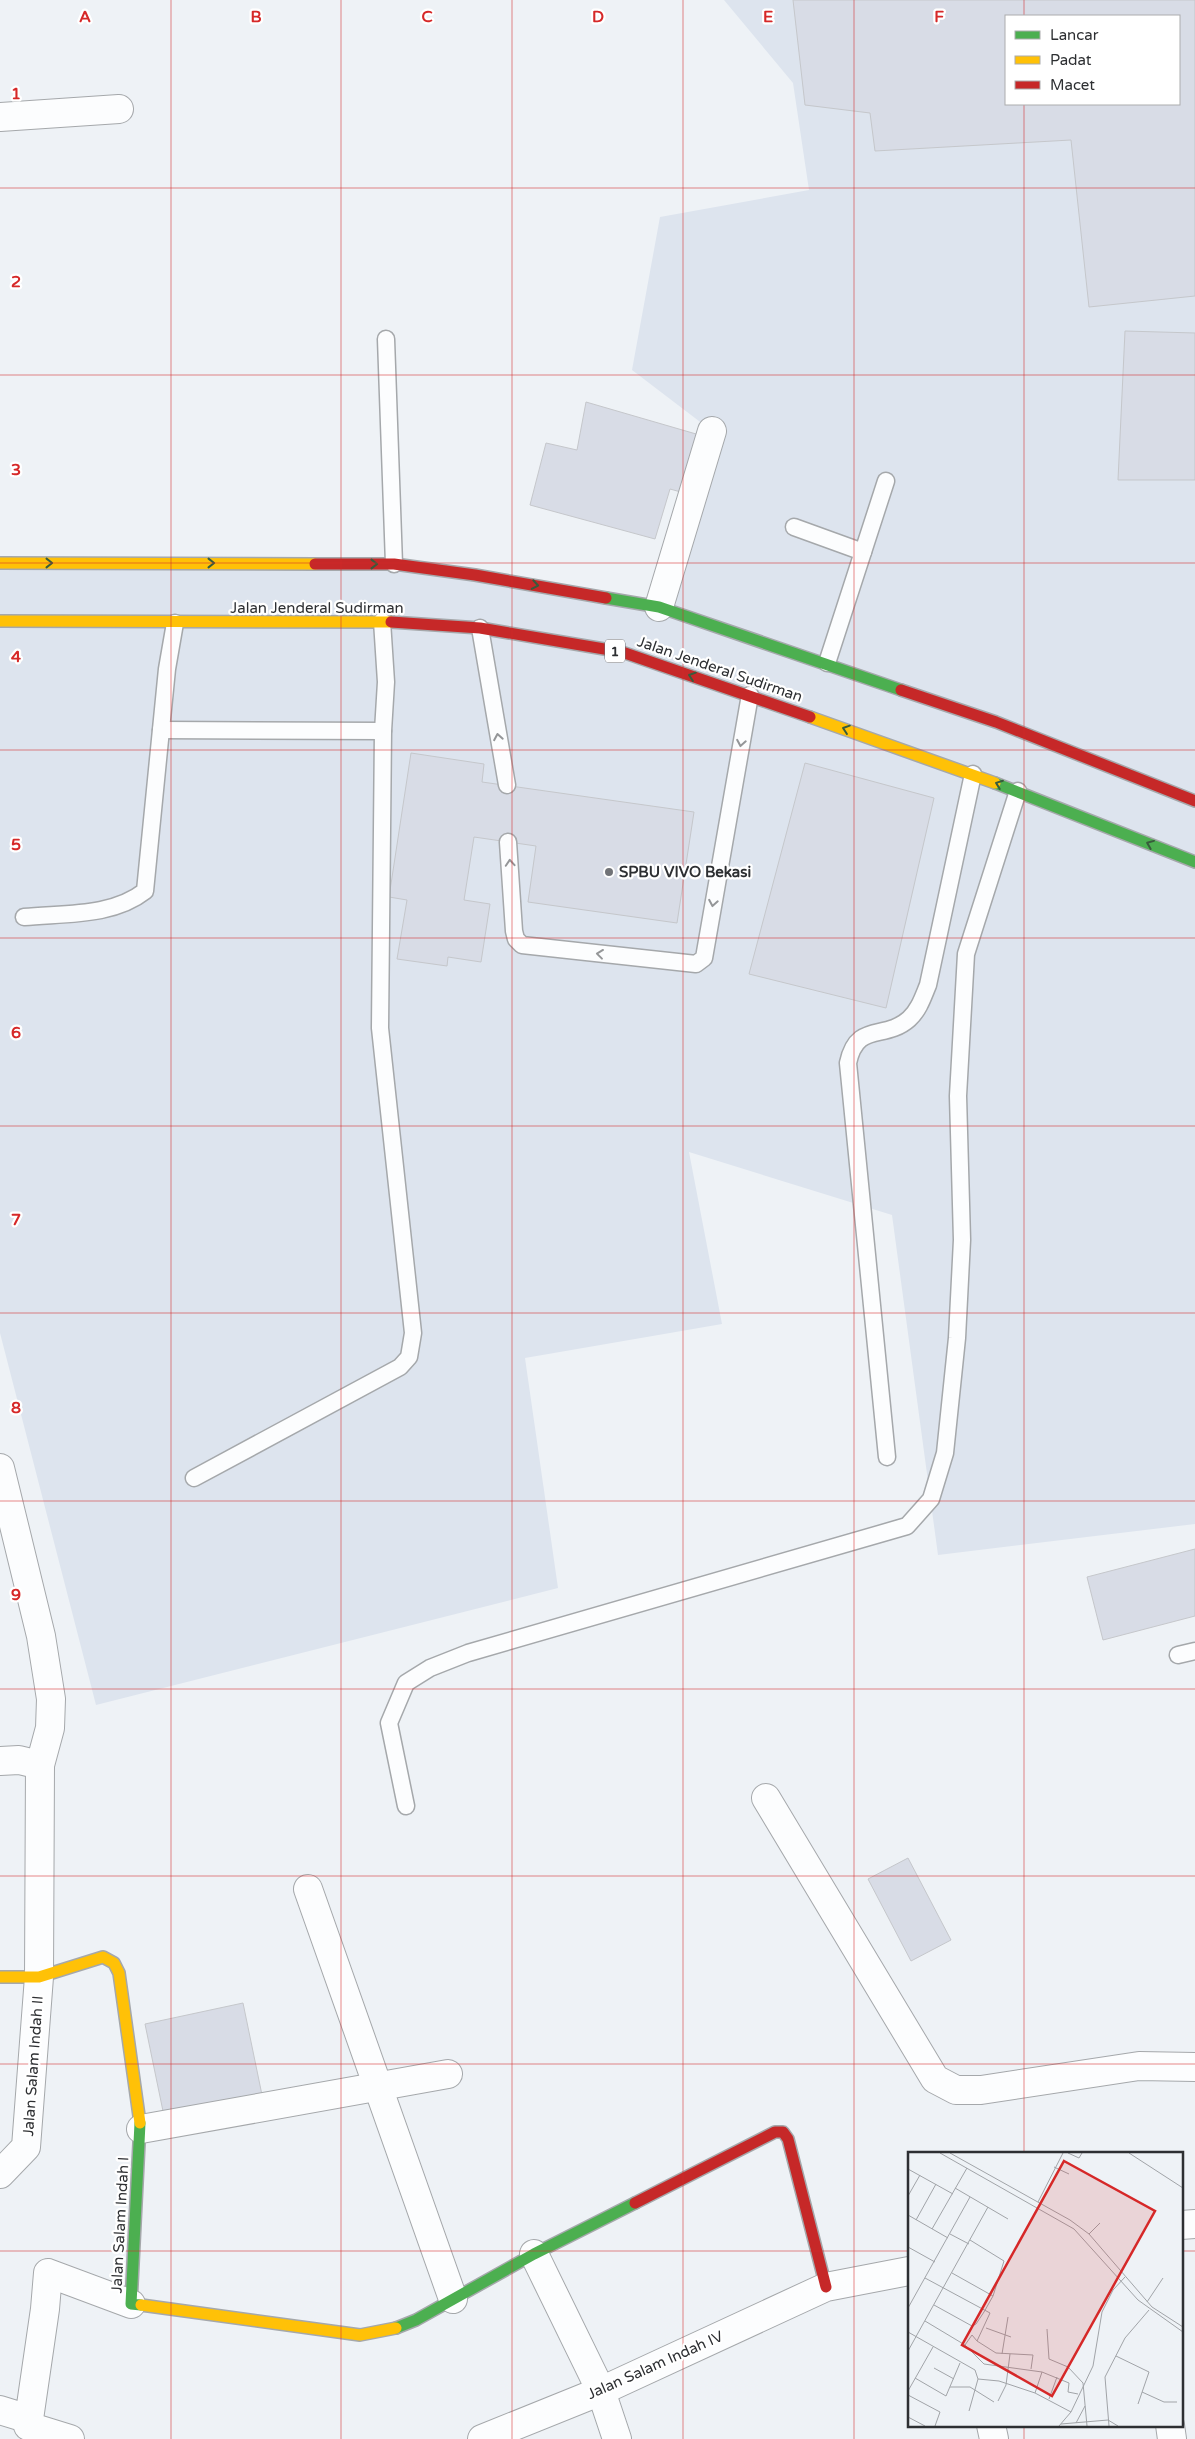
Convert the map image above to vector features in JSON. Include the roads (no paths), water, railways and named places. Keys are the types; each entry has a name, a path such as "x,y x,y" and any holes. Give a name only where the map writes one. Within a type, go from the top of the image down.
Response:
{"main road":[{"path":"0,563 394,564 475,575 659,607 996,722 1195,801"},
{"name":"Jalan Jenderal Sudirman","path":"0,622 382,621 480,628 622,652 973,774 1195,862"},
{"name":"Jalan Salam Indah I","path":"0,1977 40,1977 103,1957 114,1963 119,1973 141,2129 131,2304 360,2336 387,2330 416,2320 534,2254 775,2132 783,2132 788,2139 826,2287"}],"street":[{"path":"0,117 120,109"},
{"path":"659,607 712,431"},
{"name":"Jalan Salam Indah II","path":"0,1468 41,1636 51,1699 50,1728 40,1765 40,1977 26,2147 0,2174"},
{"path":"0,1761 19,1760 40,1765"},
{"path":"766,1798 935,2079 956,2090 981,2090 1139,2066 1195,2067"},
{"path":"308,1889 453,2299"},
{"path":"141,2129 448,2074"},
{"path":"1182,2225 1195,2224"},
{"path":"534,2254 601,2391 617,2439"},
{"name":"Jalan Salam Indah IV","path":"482,2439 601,2391 826,2287 908,2271"},
{"path":"28,2428 45,2309 48,2273 131,2304"},
{"path":"0,2410 28,2428 70,2439"},
{"path":"991,2426 994,2439"},
{"path":"1170,2426 1172,2439"}],"lane":[{"path":"386,339 394,564"},
{"path":"827,663 886,481"},
{"path":"794,527 863,552"},
{"path":"194,1478 400,1367 409,1357 413,1333 380,1028 383,731 386,682 382,621"},
{"path":"24,916 101,910 131,902 145,891 167,669 176,623"},
{"path":"480,628 507,786"},
{"path":"508,842 514,931 516,938 522,945 696,964 704,958 750,695"},
{"path":"161,730 383,731"},
{"path":"887,1457 848,1063 851,1048 858,1040 897,1026 908,1019 919,1006 928,985 973,774"},
{"path":"406,1806 389,1723 406,1683 430,1668 468,1652 907,1526 931,1499 945,1453 957,1338 962,1240 958,1096 966,954 1018,791"},
{"path":"1178,1655 1195,1650"}],"place":[{"name":"SPBU VIVO Bekasi","path":"609,872"}]}
